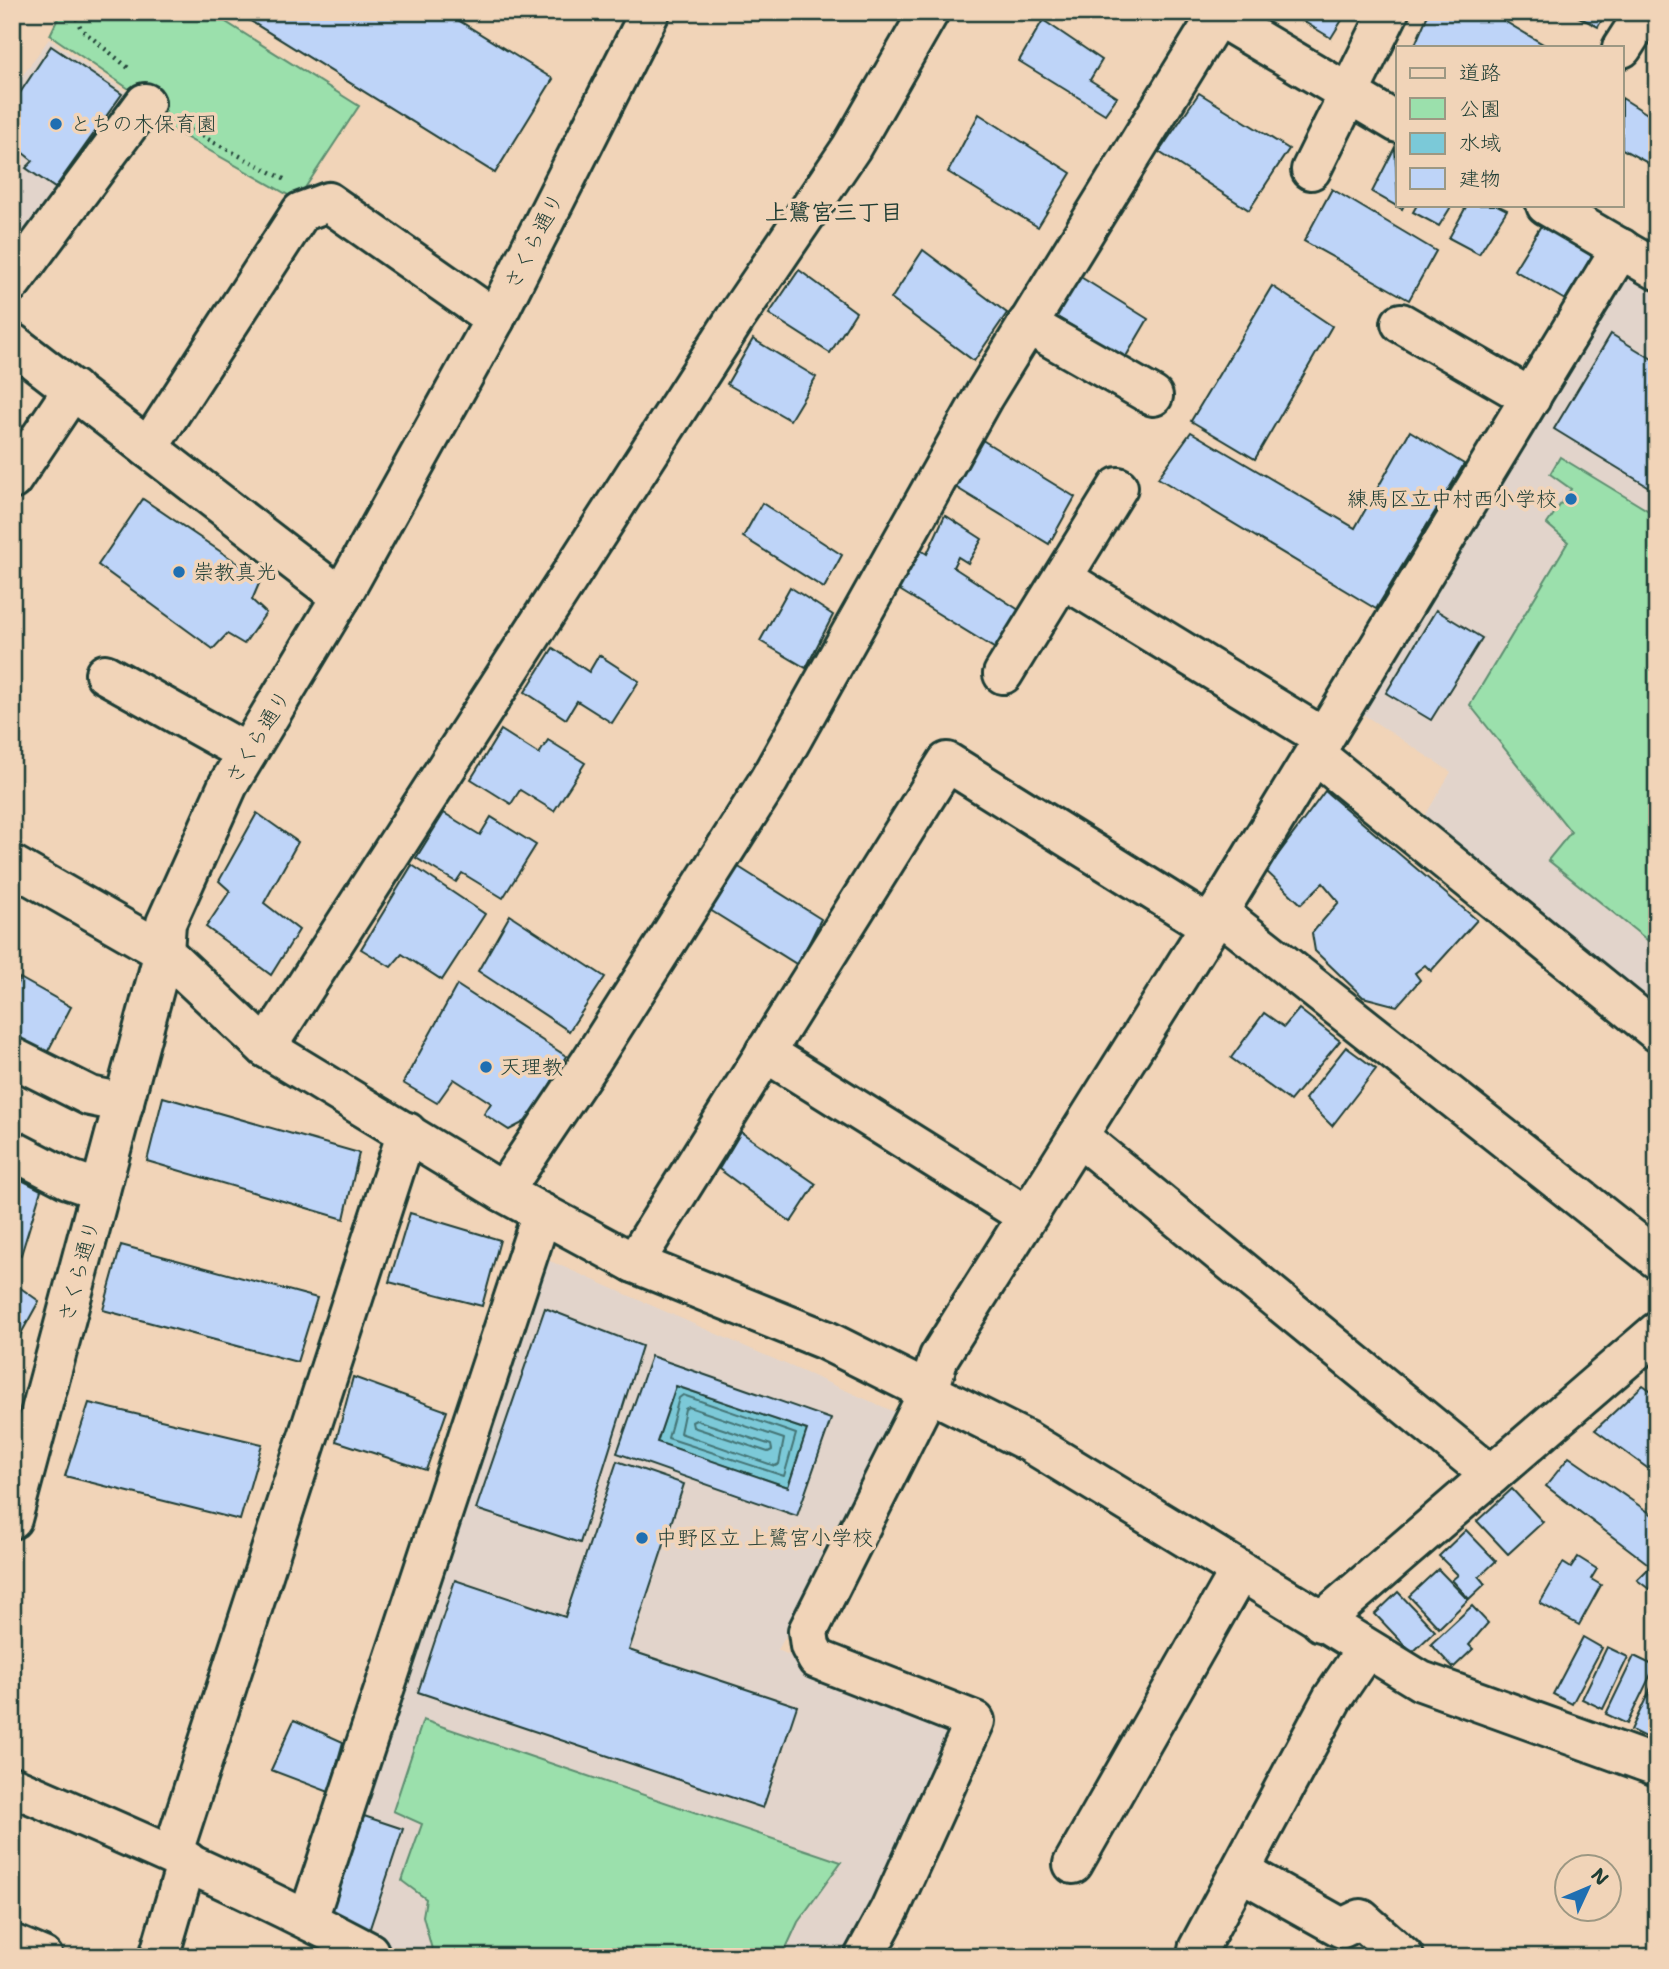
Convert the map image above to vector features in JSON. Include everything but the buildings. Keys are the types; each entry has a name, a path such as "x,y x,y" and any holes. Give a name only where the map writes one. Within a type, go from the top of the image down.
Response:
{"street":[{"name":"さくら通り","path":"12,1519 164,952 166,923 228,785 341,597 495,319 650,12"},
{"path":"266,1048 735,319 851,148 929,12"},
{"path":"1311,170 1389,12"},
{"path":"1623,46 1645,12"},
{"path":"503,1192 591,1061 769,780 976,409 1214,14 1347,96 1396,122"},
{"path":"12,282 145,103"},
{"path":"148,448 301,212 316,206 328,202 495,319"},
{"path":"1548,206 1657,270"},
{"path":"864,1957 890,1909 975,1721 817,1659 810,1646 808,1631 929,1391 939,1357 1214,919 1621,248"},
{"path":"1401,323 1531,398"},
{"path":"1027,324 1153,396"},
{"path":"12,342 341,597"},
{"path":"12,480 73,389"},
{"path":"1003,674 1064,579 1118,487"},
{"path":"1064,579 1320,746 1657,1032"},
{"path":"105,674 247,753"},
{"path":"634,1262 947,762 1214,919 1657,1259"},
{"path":"12,865 164,952 266,1048 503,1192 634,1262 825,1340 1028,1442 1421,1681 1657,1766"},
{"path":"765,1052 1027,1216"},
{"path":"12,1057 90,1096 124,1103"},
{"path":"159,1957 180,1858 407,1132"},
{"path":"1078,1136 1491,1475"},
{"path":"12,1150 68,1179 100,1190"},
{"path":"308,1919 542,1213"},
{"path":"1321,1622 1491,1475 1651,1346"},
{"path":"1073,1864 1239,1572"},
{"path":"1198,1950 1332,1699 1366,1649"},
{"path":"12,1786 180,1858 308,1919 369,1952 371,1957"},
{"path":"1242,1871 1342,1928 1361,1919 1404,1957"},
{"path":"12,1944 43,1957"}],"path":[{"path":"74,12 81,29 140,77 145,103 162,115 278,176 305,194 316,206"}],"shaded area":[{"name":"とちの木保育園","path":"49,39 128,93 12,261 12,90"},
{"name":"練馬区立中村西小学校","path":"1625,268 1657,287 1657,1008 1423,819 1451,772 1358,711"},
{"name":"中野区立 上鷺宮小学校","path":"550,1261 895,1412 901,1426 778,1650 954,1730 958,1744 841,1957 391,1957 327,1921 535,1266"}],"green space":[{"path":"61,12 210,12 359,106 297,200 125,103 132,91 50,35"},
{"path":"1560,457 1657,516 1657,948 1548,860 1571,832 1470,705 1568,542 1547,524 1571,489 1550,474"},
{"path":"423,1720 841,1862 798,1922 782,1957 434,1957 423,1916 426,1899 402,1881 422,1824 393,1811"}],"water":[{"path":"676,1386 807,1430 788,1487 657,1442"}],"place":[{"name":"とちの木保育園","path":"56,124"},
{"name":"練馬区立中村西小学校","path":"1571,499"},
{"name":"崇教真光","path":"179,572"},
{"name":"天理教","path":"486,1067"},
{"name":"中野区立 上鷺宮小学校","path":"642,1538"}],"district":[{"name":"上鷺宮三丁目","path":"834,212"}]}
